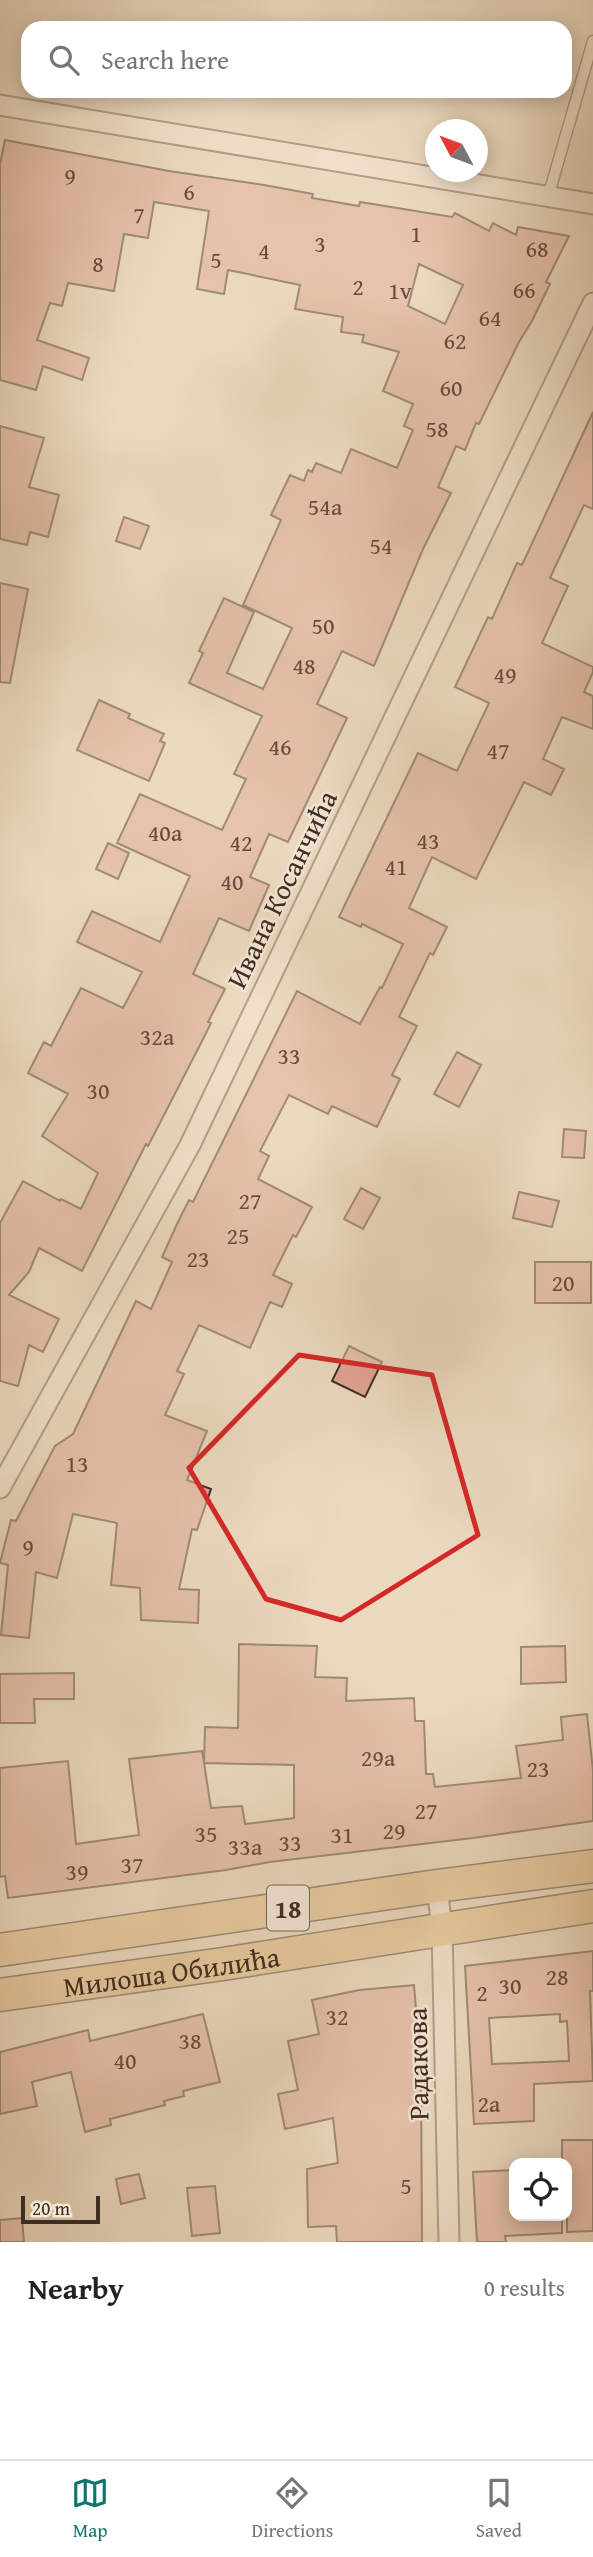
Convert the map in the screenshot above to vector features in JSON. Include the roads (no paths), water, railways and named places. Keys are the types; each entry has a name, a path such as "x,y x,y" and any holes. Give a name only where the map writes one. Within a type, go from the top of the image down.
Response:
{"main road":[{"name":"Милоша Обилића","path":"0,1950 593,1866"},
{"name":"Милоша Обилића","path":"0,1995 223,1964 593,1906"}],"street":[{"path":"0,105 593,204"},
{"name":"Ивана Косанчића","path":"0,1488 190,1145 593,303"},
{"name":"Радакова","path":"438,1886 442,1929 449,2242"}],"lane":[{"path":"548,197 593,41"}]}
